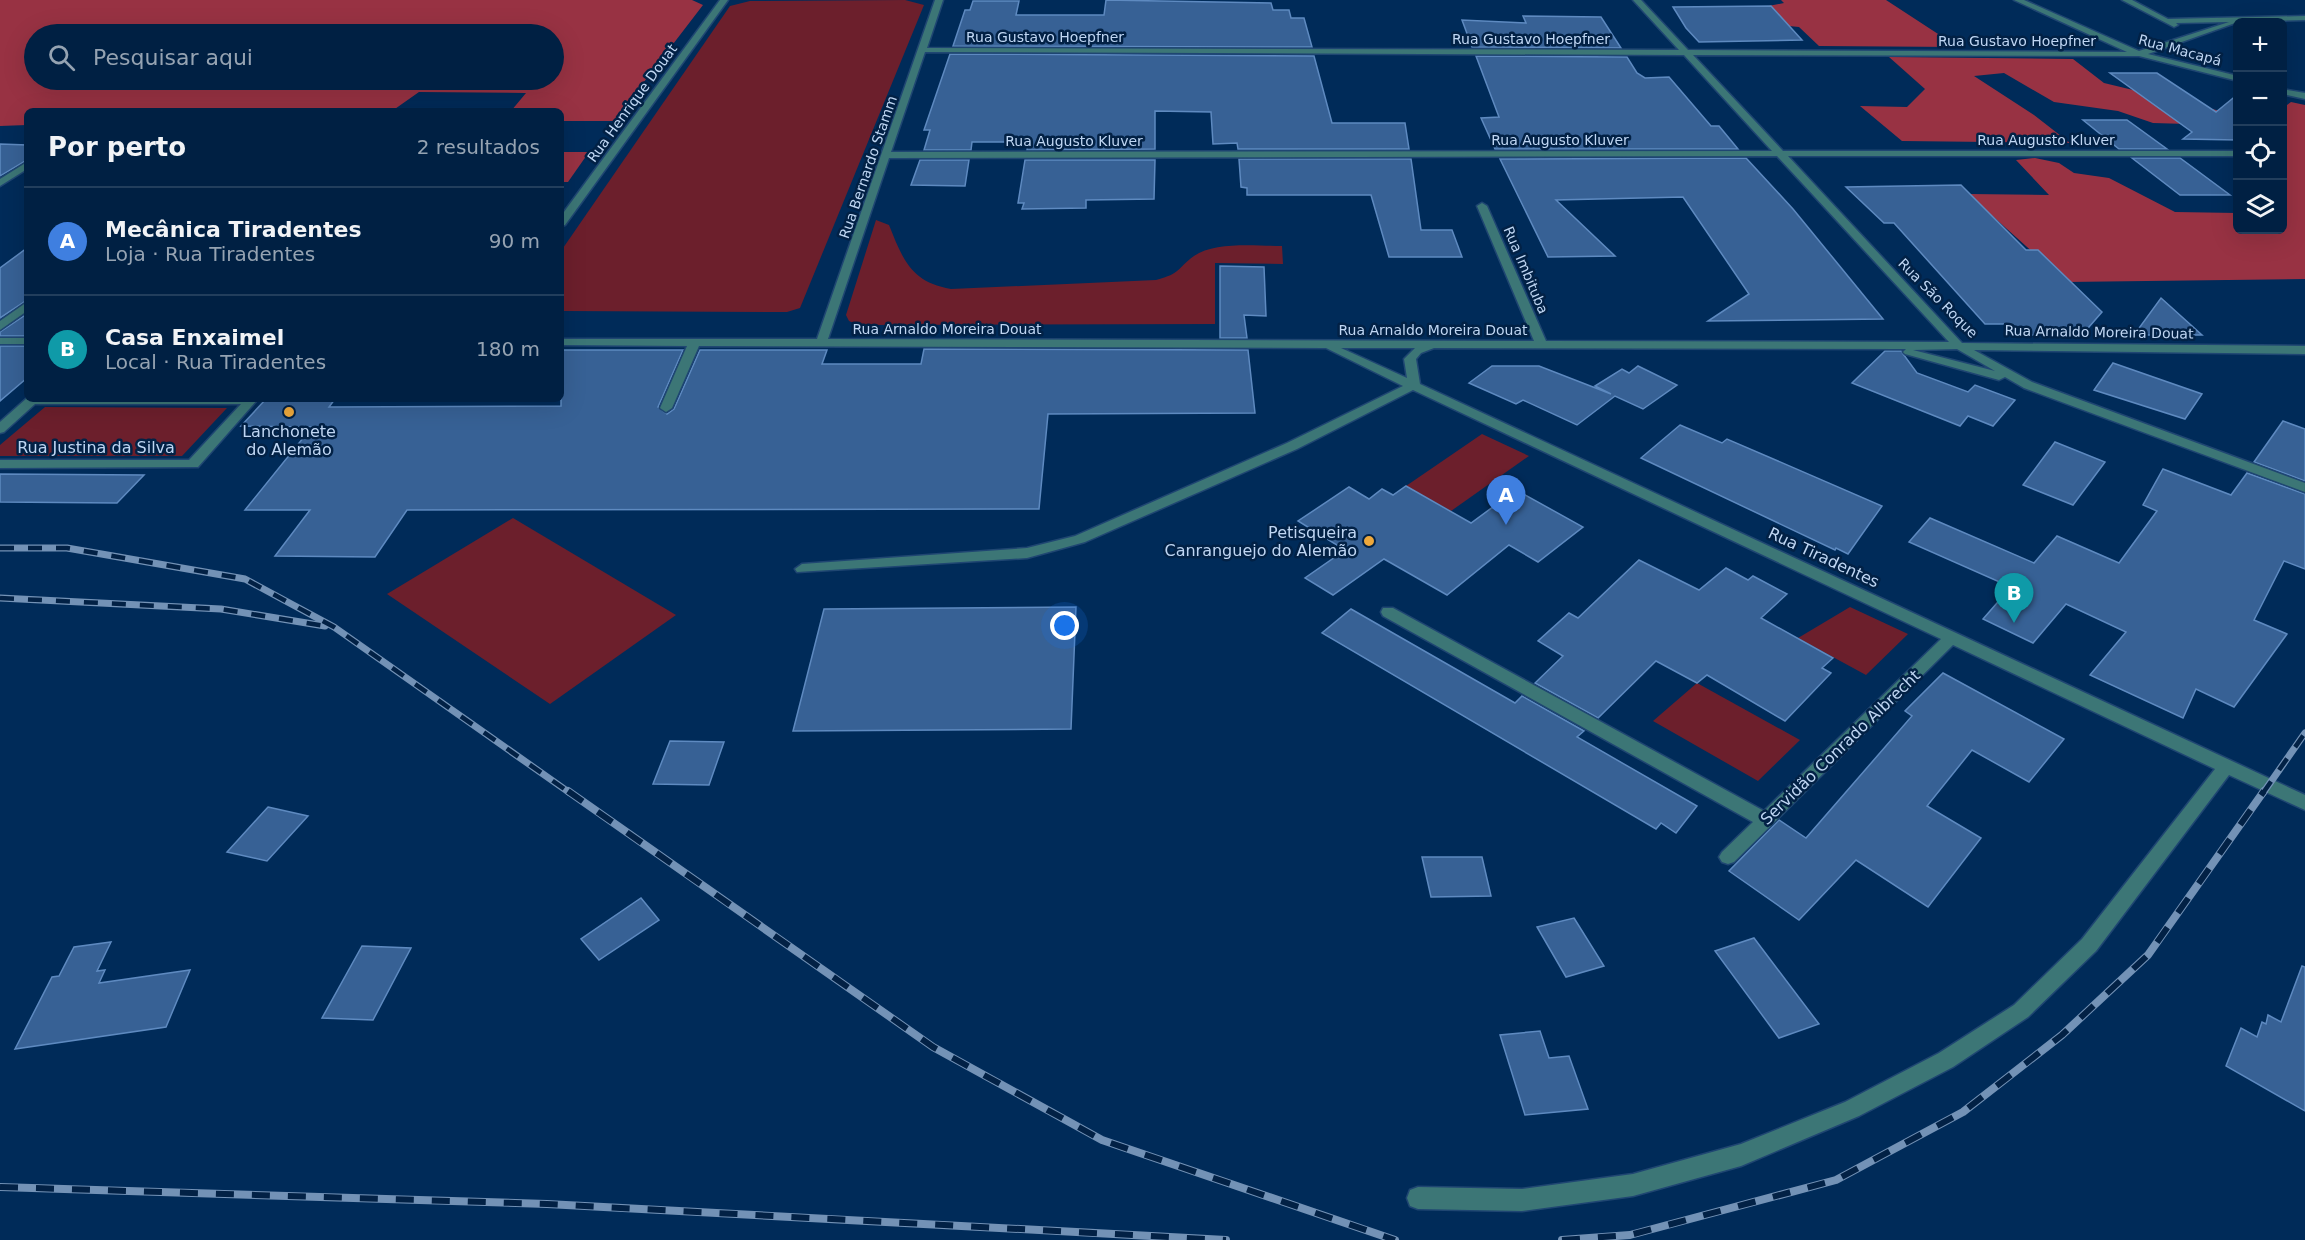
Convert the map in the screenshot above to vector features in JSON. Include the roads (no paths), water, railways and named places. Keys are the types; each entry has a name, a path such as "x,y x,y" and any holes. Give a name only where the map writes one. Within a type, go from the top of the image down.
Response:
{"street":[{"name":"Rua Henrique Douat","path":"564,219 724,0"},
{"name":"Rua Bernardo Stamm","path":"821,343 939,0"},
{"name":"Rua São Roque","path":"1638,0 1959,346 2028,385 2305,488"},
{"name":"Rua Macapá","path":"2018,0 2139,54 2233,78"},
{"path":"2126,0 2195,36"},
{"path":"2287,18 2305,18"},
{"path":"2166,21 2233,19"},
{"path":"2139,54 2233,23"},
{"name":"Rua Gustavo Hoepfner","path":"922,50 2139,54"},
{"path":"2287,92 2305,96"},
{"name":"Rua Augusto Kluver","path":"886,155 2233,153"},
{"path":"0,183 24,167"},
{"name":"Rua Imbituba","path":"1482,206 1542,346"},
{"path":"0,327 24,307"},
{"path":"0,341 24,341"},
{"name":"Rua Arnaldo Moreira Douat","path":"564,342 1959,346 2305,350"},
{"path":"666,408 694,343"},
{"name":"Rua Tiradentes","path":"1327,345 2305,803"},
{"path":"802,569 1027,553 1080,539 1292,446 1414,385 1410,359 1417,351 1432,345"},
{"path":"1872,346 1948,361 2028,385"},
{"path":"0,429 30,402"},
{"name":"Rua Justina da Silva","path":"0,464 193,464 249,402"},
{"path":"1388,612 1765,820"},
{"name":"Servidão Conrado Albrecht","path":"1728,857 1952,638"},
{"path":"1418,1198 1522,1200 1633,1185 1741,1155 1852,1109 1946,1060 2022,1011 2089,945 2227,766"}],"railway":[{"path":"0,548 67,548 245,579 334,627 570,793"},
{"path":"0,598 221,609 325,626"},
{"path":"2263,793 2305,733"},
{"path":"568,791 933,1047 1102,1140 1395,1240"},
{"path":"1562,1240 1630,1235 1836,1180 1963,1112 2062,1035 2148,955 2264,791"},
{"path":"0,1187 547,1204 1226,1240"}],"place":[{"name":"Lanchonete do Alemão","path":"289,412"},
{"name":"Mecânica Tiradentes","path":"1506,525"},
{"name":"Petisqueira Canranguejo do Alemão","path":"1369,541"},
{"name":"Casa Enxaimel","path":"2014,623"}]}
